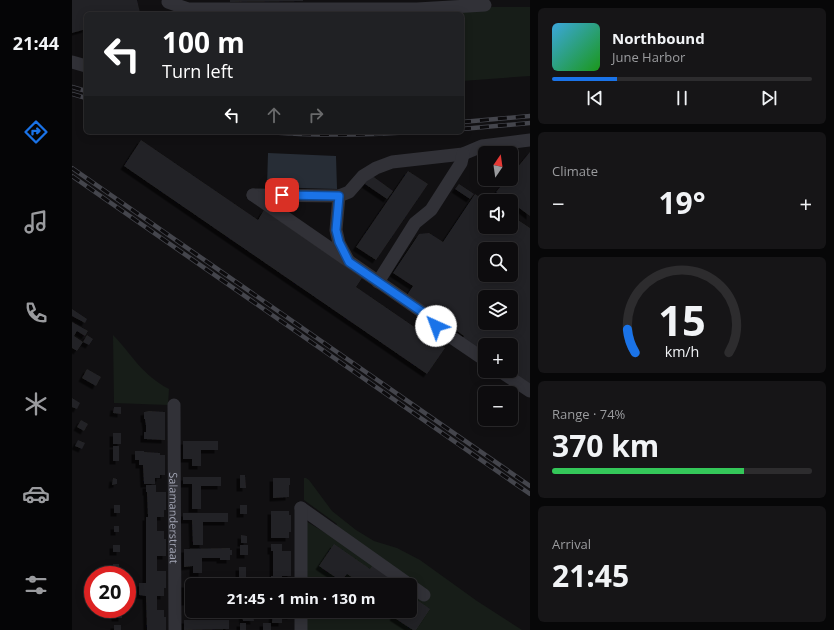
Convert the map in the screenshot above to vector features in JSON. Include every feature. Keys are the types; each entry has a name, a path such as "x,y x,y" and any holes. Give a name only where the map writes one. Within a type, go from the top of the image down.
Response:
{"street":[{"path":"167,5 188,9 417,9 485,5"},
{"path":"72,62 84,65"},
{"path":"478,355 436,326 428,316 253,195 339,196 348,192 363,176 376,168 392,162 463,154 482,146 530,140"},
{"path":"378,282 415,223 430,210 461,163 463,154"},
{"path":"339,196 336,230 339,242 349,262"},
{"path":"510,378 530,391"},
{"name":"Salamanderstraat","path":"174,405 175,630"},
{"path":"301,578 300,508 400,578"},
{"path":"417,590 424,595"},
{"path":"301,618 301,630"}],"shaded area":[{"path":"483,7 530,7 530,76 464,81 464,12 429,12"},
{"path":"268,153 336,156 337,189 267,187"},
{"path":"113,335 138,365 151,377 169,389 168,405 114,403"},
{"path":"304,478 306,478 332,511 356,530 374,541 397,548 420,560 477,601 522,630 305,630 305,618 417,618 417,578 305,578 304,520 329,535 337,524 304,500"}],"building":[{"path":"72,0 137,0 140,12 84,12 84,30 72,33"},
{"path":"230,0 303,0 303,1 230,2"},
{"path":"141,140 258,220 264,210 362,278 356,287 445,348 427,374 124,166"},
{"path":"530,152 530,216 518,207 518,194 499,194 496,192 501,186 518,186 518,167"},
{"path":"408,171 428,184 376,260 356,247"},
{"path":"371,175 393,191 387,199 365,184"},
{"path":"459,184 474,194 470,199 455,189"},
{"path":"475,194 478,196 478,234 518,234 518,220 530,228 530,386 518,377 518,338 478,338 478,350 462,339 464,336 407,295 413,286 393,273 419,234 429,233 443,242"},
{"path":"72,309 87,319 85,323 72,316"},
{"path":"72,322 88,331 85,336 77,331 74,336 83,342 77,351 72,348"},
{"path":"87,335 93,339 89,345 83,342"},
{"path":"87,369 101,377 96,386 82,378"},
{"path":"72,398 80,403 77,409 72,407"},
{"path":"114,407 121,407 121,414 113,413"},
{"path":"144,412 165,412 165,440 144,439 146,426"},
{"path":"81,420 88,424 84,431 77,427"},
{"path":"113,433 121,433 121,444 113,444"},
{"path":"78,440 85,443 82,449 75,446"},
{"path":"183,441 218,441 218,450 201,450 201,466 192,466 192,459 183,459"},
{"path":"113,446 119,446 119,461 113,461"},
{"path":"135,451 160,453 160,455 165,455 165,475 160,475 160,478 155,478 155,484 144,484 143,465 139,465 139,460 135,460"},
{"path":"240,475 245,475 246,488 240,488"},
{"path":"183,477 221,477 221,486 201,486 201,509 192,509 192,484 183,484"},
{"path":"113,478 117,479 117,484 112,485"},
{"path":"273,478 290,478 289,497 273,498"},
{"path":"146,485 156,485 156,492 166,492 166,510 164,510 164,517 157,517 157,531 164,531 164,539 166,539 166,556 157,556 157,571 166,571 166,588 164,588 164,596 157,596 157,610 164,610 164,617 166,617 166,630 147,630 146,596 139,595 139,583 146,583 146,517 148,517"},
{"path":"114,505 120,505 120,513 114,513"},
{"path":"240,505 247,505 247,514 240,514"},
{"path":"271,511 289,511 289,515 291,515 291,532 289,532 289,538 271,538"},
{"path":"183,513 228,513 228,522 203,522 203,545 193,545 192,520 183,520"},
{"path":"114,526 119,526 119,532 114,532"},
{"path":"241,535 247,536 247,543 241,543"},
{"path":"271,544 282,544 282,551 291,551 291,576 271,578 271,576 273,576 273,551 271,551"},
{"path":"334,544 370,569 373,565 392,578 353,578 347,574 344,578 337,578 319,566"},
{"path":"113,545 120,545 120,552 113,552"},
{"path":"240,545 248,545 248,555 240,555"},
{"path":"230,548 230,550 232,550 232,555 230,555 230,560 220,560 220,558 202,558 202,573 193,573 193,566 184,567 184,549"},
{"path":"113,564 119,564 119,566 113,566"},
{"path":"239,567 246,567 246,578 239,578"},
{"path":"184,584 185,584 185,602"},
{"path":"417,600 430,609 416,630 413,630 395,618 417,618"},
{"path":"243,618 254,618 254,621 243,621"},
{"path":"272,618 282,618 282,623 272,623"},
{"path":"184,620 229,620 229,629 184,630"},
{"path":"240,623 246,623 246,630 240,630"},
{"path":"263,623 271,623 271,630 263,630"},
{"path":"114,625 121,625 121,630 114,630"}],"railway":[{"path":"72,87 84,90"},
{"path":"72,94 84,97"},
{"path":"464,122 530,116"},
{"path":"464,129 530,123"},
{"path":"303,134 378,134"},
{"path":"72,168 530,486"},
{"path":"72,176 530,494"}],"route":[{"path":"282,195 339,196 336,230 339,242 349,262 428,316 436,326"}]}
